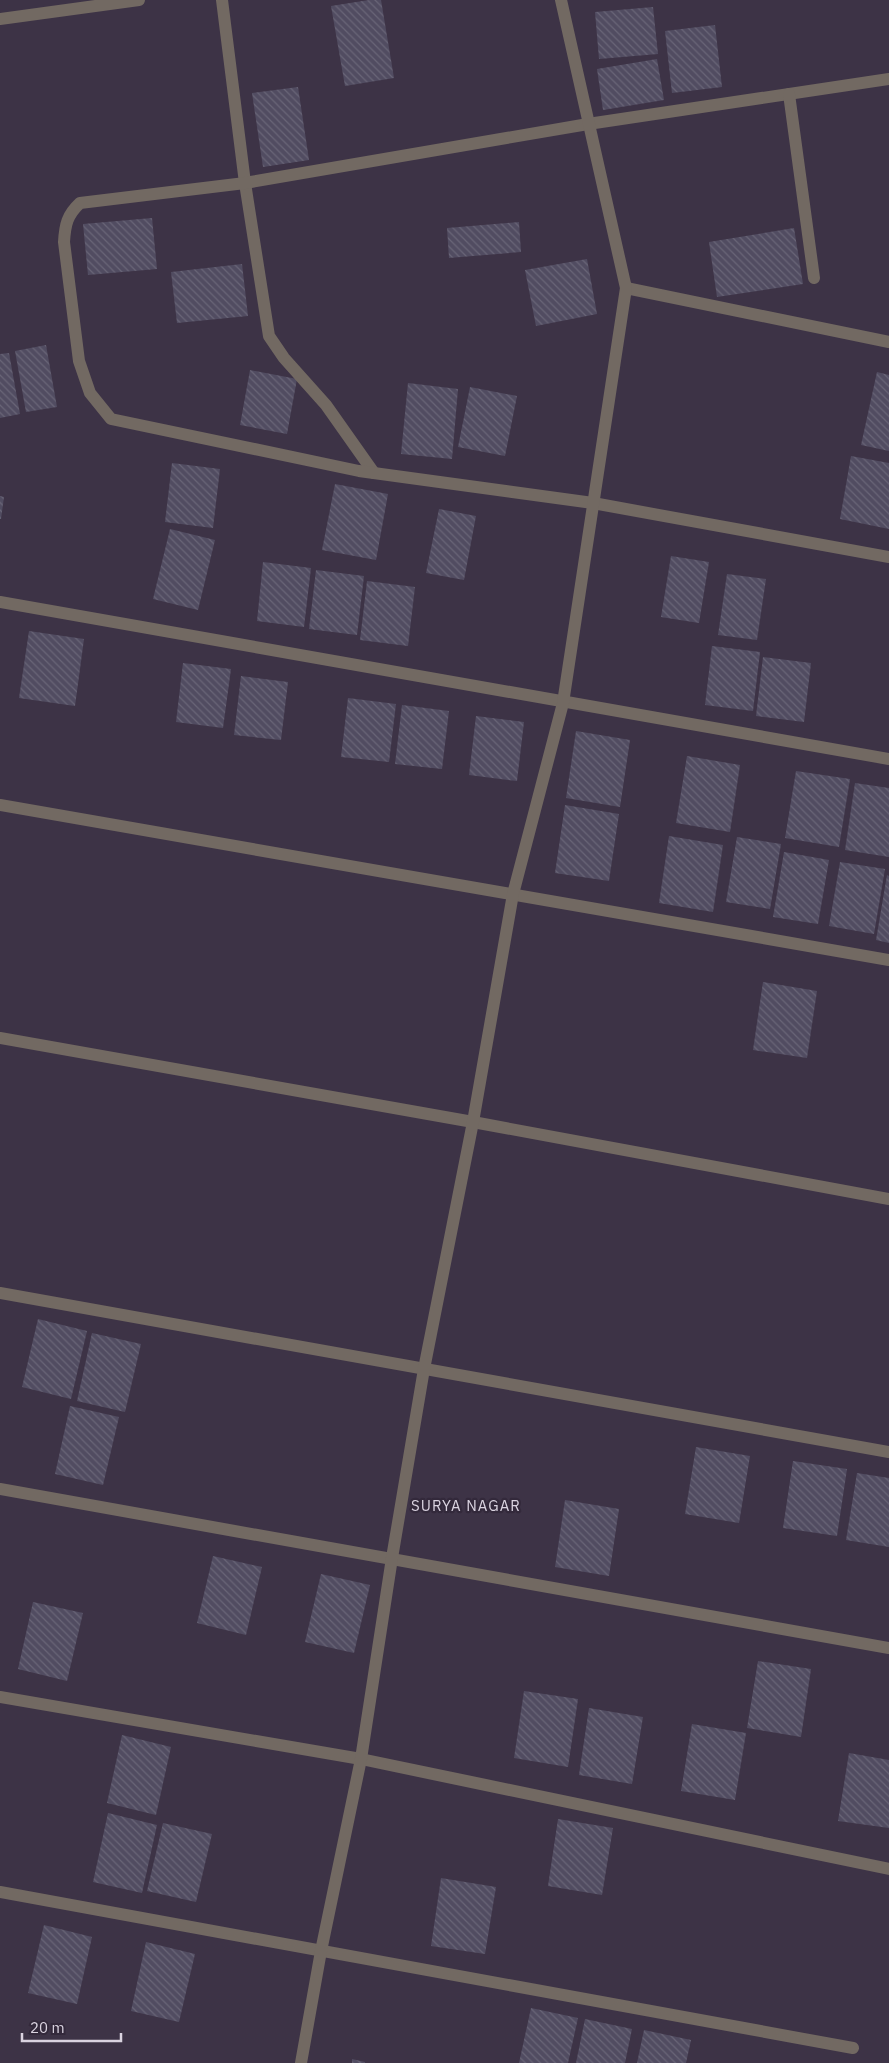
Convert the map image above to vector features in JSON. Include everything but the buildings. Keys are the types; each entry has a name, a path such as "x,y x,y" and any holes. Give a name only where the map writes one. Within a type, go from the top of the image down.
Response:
{"street":[{"path":"0,19 139,0"},
{"path":"222,0 245,183 270,336 284,358 326,405 374,473"},
{"path":"301,2063 321,1951 361,1759 424,1369 473,1122 513,894 563,703 626,288 561,0"},
{"path":"889,79 589,124 245,183 80,203 72,211 65,223 64,242 79,361 90,393 111,419 374,473 593,504 889,557"},
{"path":"789,94 814,278"},
{"path":"626,288 889,342"},
{"path":"0,602 563,703 889,759"},
{"path":"0,805 889,960"},
{"path":"0,1038 473,1122 889,1199"},
{"path":"0,1293 889,1452"},
{"path":"0,1489 889,1648"},
{"path":"0,1697 361,1759 889,1869"},
{"path":"0,1892 853,2048"}],"district":[{"name":"SURYA NAGAR","path":"466,1506"}]}
